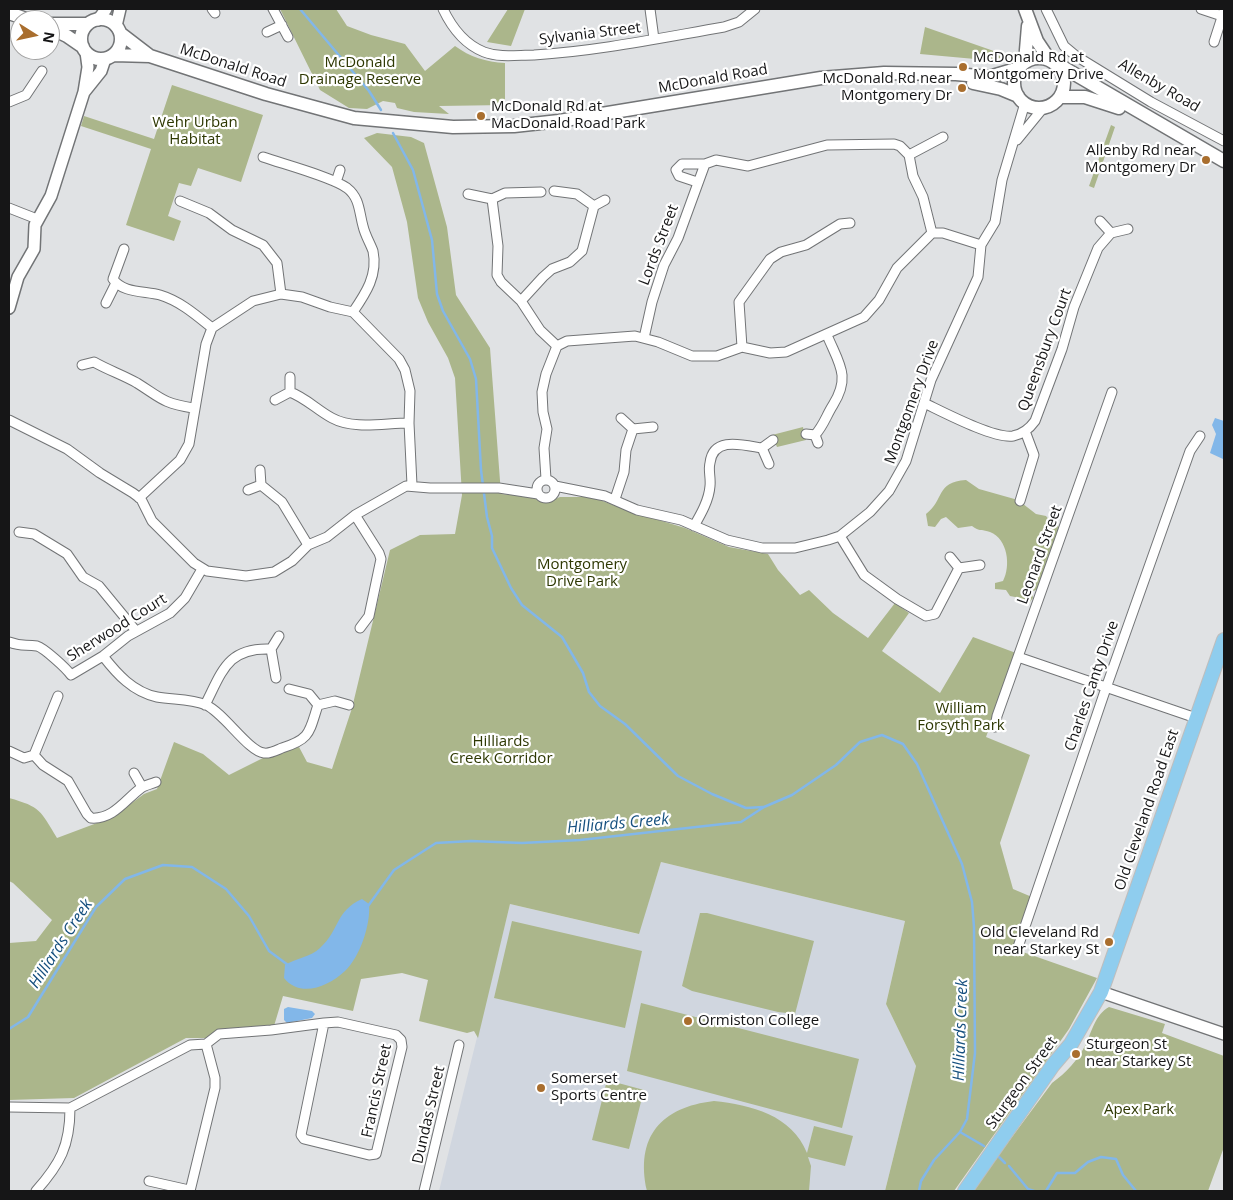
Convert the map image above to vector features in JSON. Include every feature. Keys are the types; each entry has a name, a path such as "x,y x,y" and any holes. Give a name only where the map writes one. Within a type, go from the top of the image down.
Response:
{"main road":[{"path":"1027,12 1037,41 1051,61 1059,68 1064,82 1060,97"},
{"path":"1027,12 1022,65 1014,82 1022,100 1044,107 1060,97 1098,99 1150,120"},
{"path":"60,24 104,20 118,29 120,45 109,57 91,57 68,36 60,32"},
{"path":"84,50 82,35 93,22"},
{"name":"McDonald Road","path":"118,29 150,56"},
{"name":"McDonald Road","path":"109,57 150,56 266,94 370,120 453,127 532,124 821,78 884,73 989,77 1022,65"},
{"path":"1022,65 1033,58 1051,61 1150,120 1224,159"},
{"name":"McDonald Road","path":"931,74 988,85 1022,100"},
{"name":"Old Cleveland Road East","path":"1101,992 1224,640"},
{"name":"Sturgeon Street","path":"965,1191 1053,1065 1071,1044 1101,992"}],"street":[{"path":"93,22 106,9"},
{"path":"118,29 120,9"},
{"path":"273,9 288,37"},
{"name":"Sylvania Street","path":"443,9 453,27 467,42 485,52 496,55 576,52 654,39 731,25 746,18 755,9"},
{"path":"650,9 654,39"},
{"name":"Allenby Road","path":"1046,9 1064,46 1076,56 1151,102 1224,141"},
{"path":"1201,9 1223,13 1214,42"},
{"path":"267,32 282,25"},
{"path":"9,308 18,277 34,249 37,219 51,196 84,92 88,67 84,50"},
{"path":"84,92 101,71 109,57"},
{"path":"9,102 26,95 37,73"},
{"name":"Montgomery Drive","path":"554,490 582,492 615,499 637,510 694,526 739,544 775,549 805,546 840,536 880,502 896,482 906,461 931,380 978,277 981,245 996,216 1002,180 1022,100"},
{"name":"Montgomery Drive","path":"1012,146 1044,107"},
{"path":"909,155 943,137"},
{"path":"697,182 679,176 676,170 678,167 682,164 705,164 716,160 748,166 827,145 849,143 878,146 894,144 900,146 909,155 913,176 923,197 932,233"},
{"path":"276,161 280,151"},
{"path":"263,157 336,182 348,189 357,201 374,260 369,288 353,312"},
{"name":"Lords Street","path":"644,338 652,302 664,265 678,238 705,164"},
{"path":"336,182 340,170"},
{"path":"554,191 565,189 594,206"},
{"path":"468,194 492,198 505,193 534,190"},
{"path":"492,198 498,246 497,276 521,300 540,330 557,346"},
{"path":"521,300 552,269 570,262 582,251 594,206 605,200"},
{"path":"180,201 209,213 232,230 263,245 277,263 281,294"},
{"path":"9,208 37,219"},
{"path":"742,347 740,302 765,265 775,255 806,245 845,224 839,214"},
{"path":"1100,221 1111,233 1128,229"},
{"path":"554,490 545,498 541,486 547,429 543,412 542,392 546,374 557,346 567,341 613,336 644,338 692,356 718,356 742,347 770,353 786,352 854,322 869,311 879,300 897,268 932,233 944,233 981,245"},
{"name":"Queensbury Court","path":"924,403 968,424 1006,436 1013,436 1025,431 1036,420 1062,349 1074,307 1098,248 1111,233"},
{"path":"106,303 116,283 114,279 124,249"},
{"path":"116,283 133,291 170,299 212,328"},
{"path":"139,498 180,460 185,452 191,434 193,408 202,375 206,344 212,328 253,301 281,294 302,297 330,307 353,312 392,350 405,370 410,391 409,423 412,485"},
{"path":"813,437 824,424 843,386 842,371 827,335"},
{"path":"94,362 98,352"},
{"path":"82,365 94,362 110,372 137,383 165,402 193,408"},
{"path":"290,377 290,392"},
{"path":"290,392 306,399 332,418 348,425 409,423"},
{"path":"275,400 290,392"},
{"name":"Leonard Street","path":"995,727 997,716 1112,392"},
{"path":"621,418 633,429 652,427"},
{"path":"9,420 67,449 139,498 160,530 202,569 246,576 265,575 292,561 308,545 326,537 355,515 393,492 412,485 430,488 499,488 520,490 541,486 554,490"},
{"path":"9,426 28,429"},
{"path":"615,499 624,472 626,450 633,429"},
{"path":"1020,501 1034,455 1025,431"},
{"name":"Charles Canty Drive","path":"1018,947 1106,688 1190,451 1200,436"},
{"path":"694,526 708,497 710,488 709,464 716,450 728,443 762,448 773,440"},
{"path":"762,448 769,464"},
{"path":"260,470 261,485 282,502 308,545"},
{"path":"248,490 261,485"},
{"path":"355,515 380,552 381,559 369,616 360,628"},
{"path":"18,532 34,534 67,554 83,577 99,586 136,631"},
{"path":"840,536 864,575 897,599 926,616 935,614 940,607 960,568"},
{"path":"950,557 960,568"},
{"path":"960,568 980,565"},
{"name":"Sherwood Court","path":"9,642 21,646 37,646 43,649 71,675 102,656 136,631 162,618 178,606 202,569"},
{"path":"276,678 271,649 279,636"},
{"path":"205,705 218,675 229,661 247,651 259,648 271,649"},
{"path":"102,656 125,680 145,693 205,705 215,710 254,749 263,753 304,740 318,705"},
{"path":"1018,657 1196,718"},
{"path":"289,689 309,694 318,705"},
{"path":"34,755 58,696"},
{"path":"318,705 335,701 349,705"},
{"path":"9,751 24,758 34,755"},
{"path":"34,755 43,765 68,781 91,818 106,815 120,807 142,787 156,782"},
{"path":"134,773 142,787"},
{"path":"1101,992 1224,1034"},
{"name":"Francis Street","path":"9,1107 70,1108 190,1046 206,1044 219,1034 271,1030 324,1023 338,1022 396,1035 401,1040 402,1047 380,1148 376,1154 369,1155 304,1140 301,1135 324,1023"},
{"path":"149,1181 190,1191 215,1088 215,1078 206,1044"},
{"name":"Dundas Street","path":"424,1191 459,1045"},
{"path":"36,1191 56,1169 61,1158 70,1122 70,1108"}],"shaded area":[{"name":"Ormiston College","path":"661,862 905,921 886,1004 916,1066 885,1191 439,1191 510,904 638,934"}],"green space":[{"name":"McDonald Drainage Reserve","path":"280,9 336,9 347,26 405,44 425,71 455,46 478,58 505,63 505,105 439,106 449,114 414,112 397,108 395,103 383,101 367,109 349,108 320,90"},
{"path":"508,9 525,9 511,46 487,42"},
{"path":"925,27 1011,57 1008,62 920,54"},
{"name":"Wehr Urban Habitat","path":"172,85 263,115 241,182 198,168 191,186 179,183 168,216 181,221 174,241 126,225 151,149 81,126 84,116 154,139"},
{"path":"1111,125 1115,127 1094,188 1089,186"},
{"name":"Hilliards Creek Corridor","path":"377,133 411,137 424,143 447,227 456,295 490,348 501,494 524,496 548,502 560,497 592,497 629,511 685,528 729,547 768,554 778,570 800,595 809,590 833,613 868,638 895,603 909,613 882,651 940,693 973,637 1016,653 986,737 1030,755 1000,843 1013,889 1039,900 1020,951 1097,978 1069,1029 954,1191 885,1191 916,1066 886,1004 905,921 661,862 639,934 510,904 478,1038 474,1031 467,1033 419,1021 428,980 402,973 361,979 353,1011 283,996 274,1026 207,1038 186,1038 74,1098 9,1100 9,943 36,941 52,920 9,881 9,798 28,804 39,811 57,838 113,817 144,794 157,789 174,742 203,754 229,775 263,758 299,747 307,762 332,769 352,708 390,550 420,535 455,534 462,495 455,378 448,358 428,322 418,298 407,222 392,167 364,138"},
{"path":"803,427 806,440 777,447 772,435"},
{"path":"966,480 979,489 1018,500 1036,514 1046,516 1050,521 1057,523 1060,531 1057,542 1049,556 1039,588 1032,592 1033,598 1029,603 1025,604 1020,598 1010,596 1006,590 995,589 995,583 1003,581 1007,568 1004,547 1001,540 996,536 988,531 972,526 958,528 946,517 941,519 935,527 928,526 926,514 932,509 945,488 956,481"},
{"path":"700,913 707,913 814,941 795,1014 778,1012 692,991 682,986"},
{"path":"512,921 642,951 625,1028 494,998"},
{"path":"641,1003 859,1059 842,1128 627,1071"},
{"name":"Apex Park","path":"1109,1007 1165,1024 1162,1033 1224,1056 1224,1147 1208,1191 972,1191 1052,1083 1075,1061 1083,1050 1100,1014"},
{"path":"607,1080 644,1090 629,1149 592,1140"},
{"path":"714,1101 742,1105 769,1114 791,1129 807,1153 814,1126 853,1136 845,1166 808,1157 811,1166 809,1191 647,1191 644,1172 645,1155 649,1140 656,1128 666,1118 679,1110 695,1104"}],"water":[{"path":"1215,418 1224,421 1223,459 1210,453 1216,434 1212,425"},
{"path":"362,899 369,904 366,930 360,949 345,971 331,982 306,989 298,988 284,978 285,965 320,948 347,909"},
{"path":"288,1007 312,1011 315,1014 312,1018 287,1023 284,1020 284,1009"}],"waterway":[{"path":"300,9 369,91 381,110"},
{"path":"393,133 413,170 432,240 437,294 443,311 470,359 476,379 481,470 487,517 492,536 492,548 511,588 522,605 562,637 583,673 589,692 600,706 625,724 678,776 712,794 746,808 763,807"},
{"name":"Hilliards Creek","path":"368,906 394,870 436,843 471,841 522,843 580,840 741,822 764,807 792,795 836,765 860,742 882,735 903,744 917,764 962,864 972,902 974,927 975,1053 967,1119 960,1132 934,1160 921,1181 919,1191"},
{"name":"Hilliards Creek","path":"9,1029 28,1017 96,907 125,879 163,865 192,867 226,889 249,916 269,951 288,965"},
{"path":"960,1132 984,1146"},
{"path":"999,1157 1005,1163"},
{"path":"1046,1191 1057,1173 1075,1173 1088,1162 1101,1157 1116,1159 1123,1175 1136,1191"},
{"path":"1009,1166 1028,1189 1034,1191"}],"place":[{"name":"McDonald Rd at Montgomery Drive","path":"963,67"},
{"name":"McDonald Rd near Montgomery Dr","path":"962,88"},
{"name":"McDonald Rd at MacDonald Road Park","path":"481,116"},
{"name":"Allenby Rd near Montgomery Dr","path":"1206,160"},
{"name":"Old Cleveland Rd near Starkey St","path":"1109,942"},
{"name":"Ormiston College","path":"688,1021"},
{"name":"Sturgeon St near Starkey St","path":"1076,1054"},
{"name":"Somerset Sports Centre","path":"541,1088"}],"park label":[{"name":"Montgomery Drive Park","path":"582,574"},
{"name":"William Forsyth Park","path":"961,718"}]}
